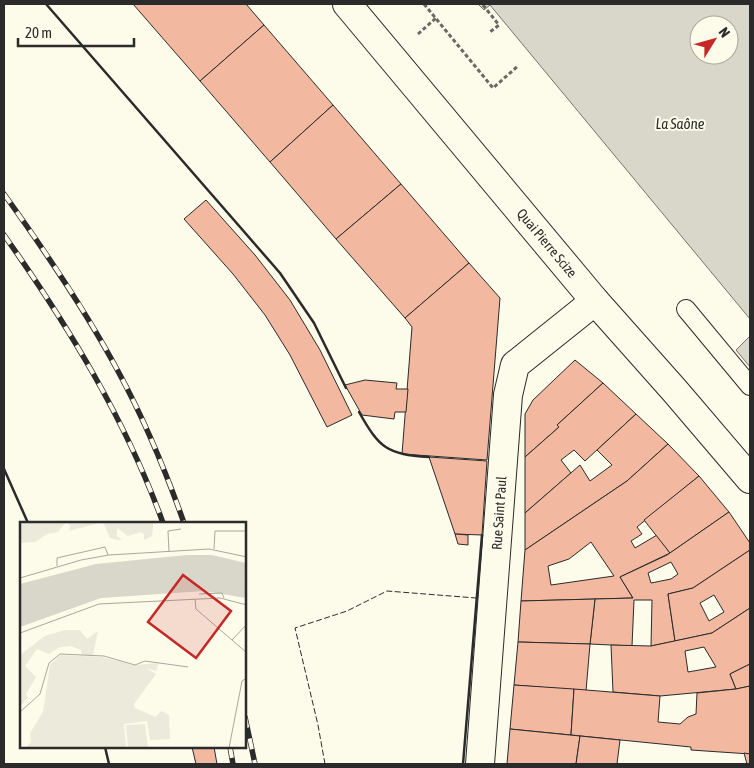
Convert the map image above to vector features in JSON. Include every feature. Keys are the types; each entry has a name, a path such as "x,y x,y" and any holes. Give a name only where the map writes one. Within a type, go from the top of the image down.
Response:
{"main road":[{"name":"Quai Pierre Scize","path":"347,4 596,301 676,391 750,480"},
{"name":"Rue Saint Paul","path":"480,764 508,395 515,365 596,301"}],"lane":[{"path":"686,309 750,386"}],"path":[{"path":"424,4 493,88 518,66"},
{"path":"483,5 499,25 490,32"},
{"path":"413,38 436,18"}],"water":[{"name":"La Saône","path":"478,4 750,4 750,319 490,5 484,10"},
{"path":"750,336 750,367 736,350"}],"building":[{"path":"133,4 246,4 264,25 200,81"},
{"path":"264,25 333,105 270,162 200,81"},
{"path":"333,105 401,184 336,239 270,162"},
{"path":"401,184 469,263 405,318 336,239"},
{"path":"206,200 255,255 290,300 320,350 352,415 327,427 290,355 265,315 233,274 184,219"},
{"path":"469,263 500,298 487,460 402,454 412,327 405,318"},
{"path":"575,360 603,383 557,425 559,427 525,457 525,414 533,400"},
{"path":"365,380 397,383 396,389 408,389 406,412 395,412 394,419 362,415 345,385"},
{"path":"603,383 636,414 585,461 574,450 561,460 571,473 525,513 525,457 559,427 557,425"},
{"path":"636,414 668,444 627,481 525,550 525,513 580,465 590,481 612,465 597,450"},
{"path":"668,444 699,476 637,527 642,534 631,541 635,548 657,535 670,553 620,577 633,598 521,601 525,550 627,481","holes":["591,542 614,576 551,585 548,566 569,559"]},
{"path":"429,457 487,461 482,535 455,534"},
{"path":"699,476 729,512 670,553 644,520"},
{"path":"729,512 750,543 750,550 693,588 668,594 675,641 651,646 652,600 634,600 632,646 590,644 595,599 633,598 620,577 667,555","holes":["671,562 678,574 671,579 651,583 648,573"]},
{"path":"455,534 468,535 468,545 458,544"},
{"path":"750,550 750,608 712,633 675,641 668,594 693,588","holes":["714,595 724,612 709,621 700,603"]},
{"path":"595,599 590,644 518,642 521,601"},
{"path":"750,608 750,664 730,674 736,689 660,696 613,692 611,645 651,646 712,633","holes":["704,647 716,667 688,672 685,651"]},
{"path":"518,642 590,644 586,691 514,685"},
{"path":"750,664 750,686 736,689 730,674"},
{"path":"514,685 574,689 571,735 510,729"},
{"path":"750,686 750,754 691,750 691,747 571,735 574,689 660,696 658,722 680,724 688,717 696,714 697,693"},
{"path":"510,729 580,736 576,764 507,764"},
{"path":"580,736 620,740 617,764 576,764"},
{"path":"192,748 214,748 217,764 196,764"},
{"path":"744,753 750,754 750,764 747,764"}],"railway":[{"path":"4,194 35,237 93,327 119,373 138,410 184,522"},
{"path":"4,235 72,338 113,410 148,485 163,522"},
{"path":"246,722 255,764"},
{"path":"230,748 233,764"}],"fence":[{"path":"325,764 318,725 295,628 347,611 387,591 476,598"}],"wall":[{"path":"46,4 280,273 314,323 346,388"},
{"path":"359,412 379,442 386,447 403,454 429,457"},
{"path":"4,469 28,522"},
{"path":"463,764 482,535"},
{"path":"105,748 109,764"}]}
